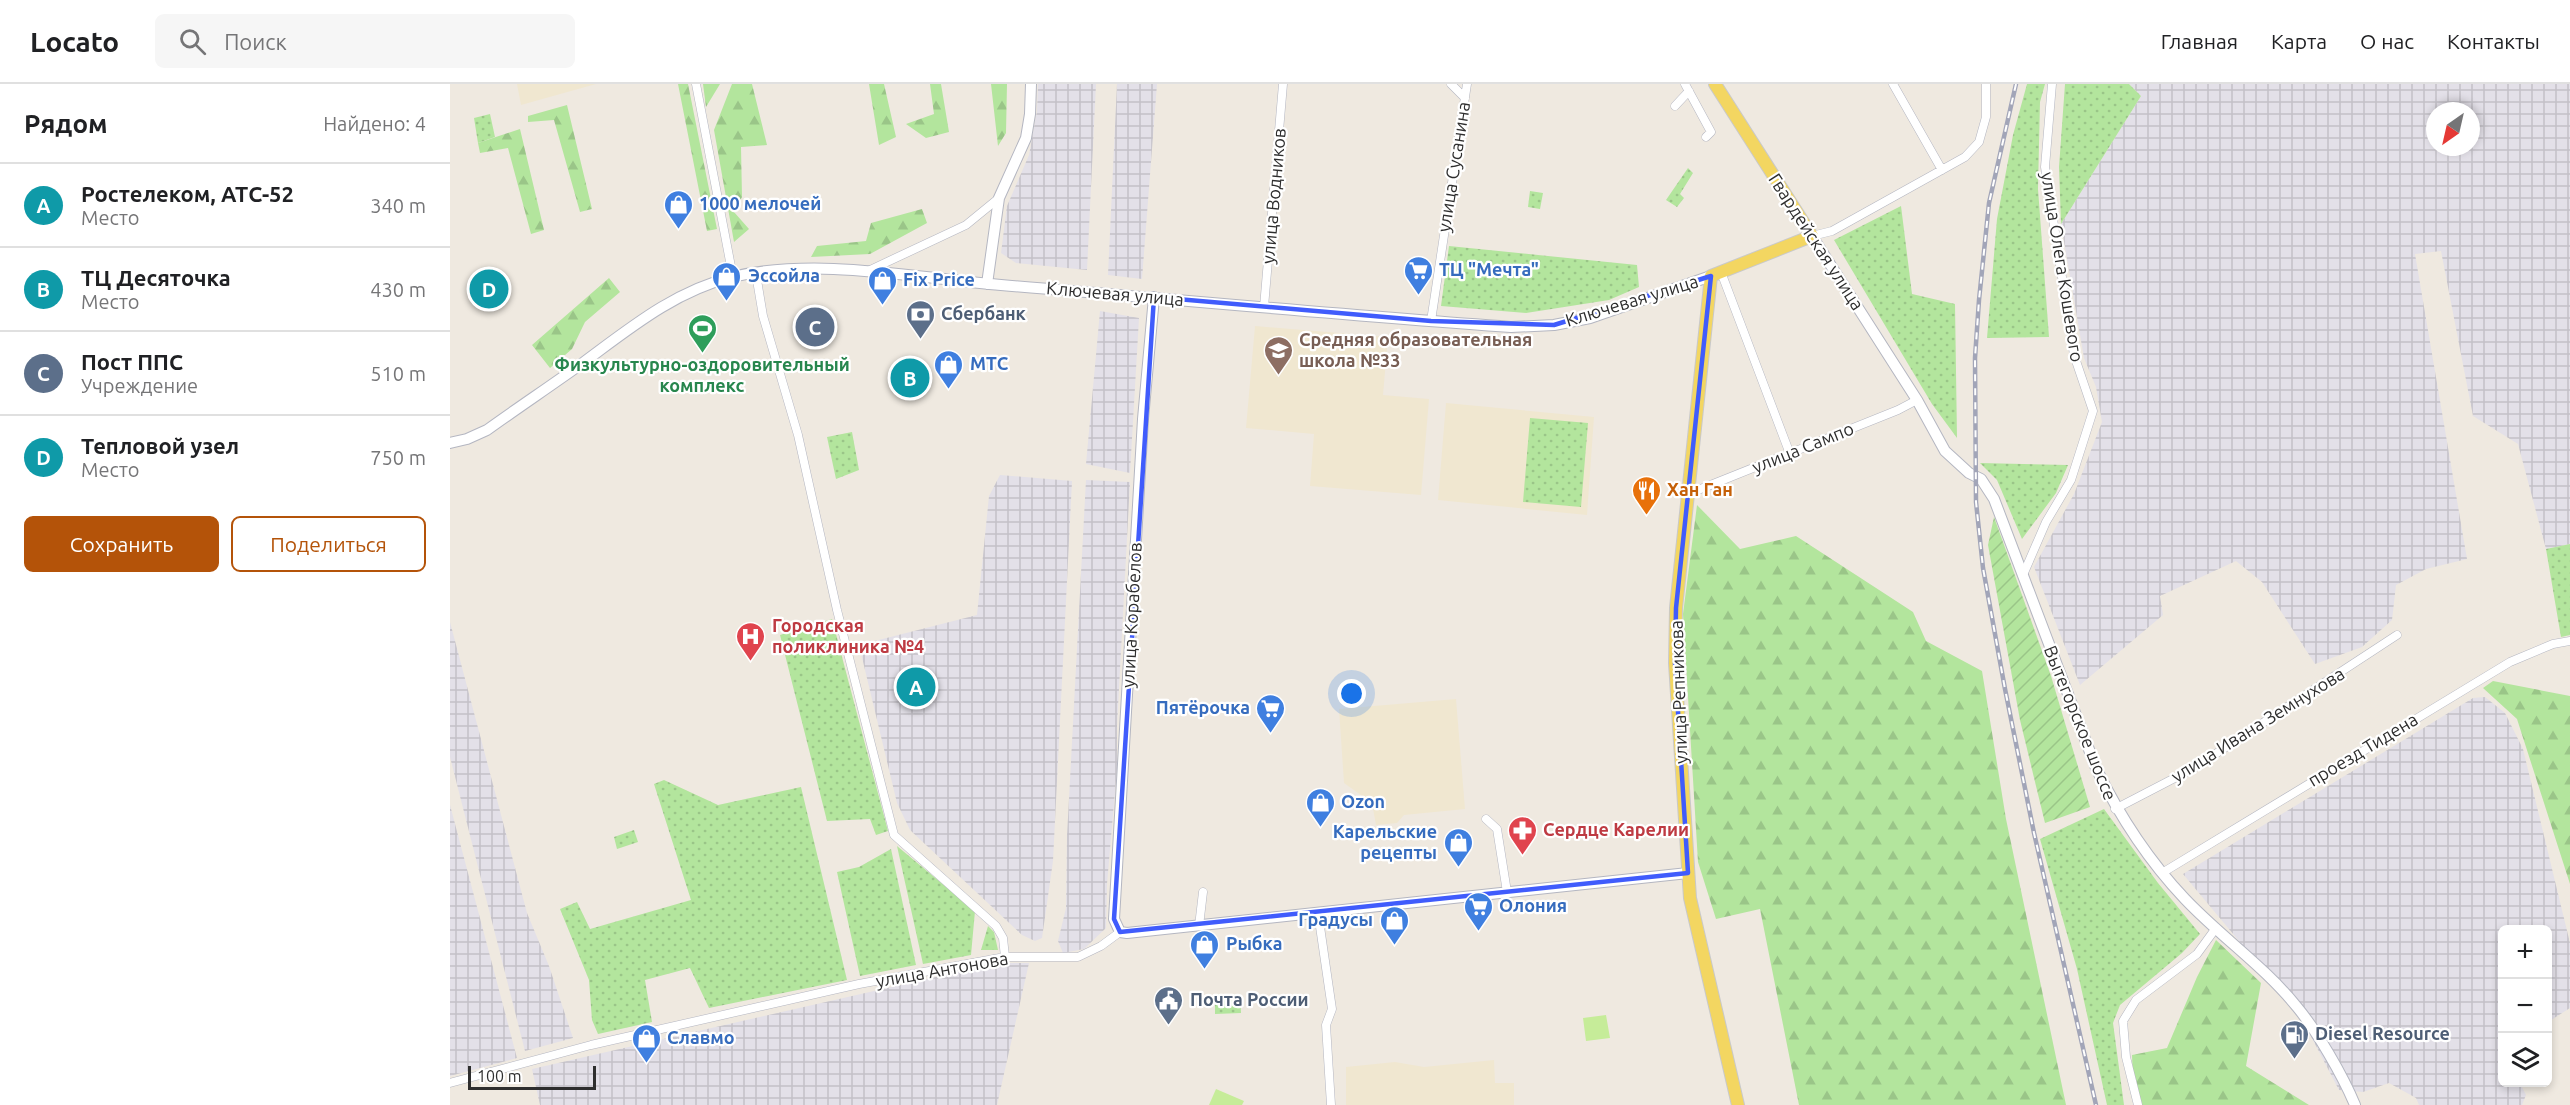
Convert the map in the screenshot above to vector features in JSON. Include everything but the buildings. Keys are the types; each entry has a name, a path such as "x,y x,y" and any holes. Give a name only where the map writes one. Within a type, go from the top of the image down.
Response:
{"main road":[{"path":"987,284 999,198 1026,138 1031,84"},
{"name":"Гвардейская улица","path":"1715,84 1917,400"},
{"name":"Ключевая улица","path":"450,443 467,439 487,430 646,315 690,293 733,277 799,270 868,271 987,284 1511,327 1554,325 1590,318 1716,274 1812,236"},
{"name":"улица Репникова","path":"1716,274 1688,494 1676,608 1675,663 1690,898 1738,1105"},
{"name":"улица Корабелов","path":"1120,932 1114,919 1143,419 1154,297"},
{"name":"Вытегорское шоссе","path":"1917,400 1945,451 1969,473 1980,479 1994,499 2096,768 2115,809 2140,847 2186,900 2298,1007 2344,1081 2355,1105"},
{"path":"1120,932 1199,926 1688,873"}],"street":[{"path":"696,84 733,277"},
{"name":"улица Водников","path":"1264,307 1283,84"},
{"path":"1451,84 1465,98"},
{"name":"улица Сусанина","path":"1431,321 1467,84"},
{"path":"1893,84 1942,170"},
{"path":"1812,236 1832,231 1965,157 1979,142 1986,117 1986,84"},
{"name":"улица Олега Кошевого","path":"2022,576 2046,522 2071,480 2093,411 2074,355 2045,167 2052,84"},
{"path":"1676,106 1687,88 1711,132 1706,137"},
{"path":"868,271 966,225 999,198"},
{"path":"756,274 763,316 798,435 837,610 894,835 996,926 1003,938 1005,957"},
{"path":"1716,274 1790,454"},
{"name":"улица Сампо","path":"1688,494 1898,410 1917,400"},
{"name":"улица Ивана Земнухова","path":"2115,809 2194,768 2397,635"},
{"name":"проезд Тидена","path":"2162,873 2510,662 2553,644 2570,641"},
{"path":"1486,819 1497,829 1507,892"},
{"path":"1199,926 1203,892"},
{"path":"1318,913 1332,1009 1326,1025 1331,1105"},
{"path":"2138,1105 2126,1057 2123,1021 2136,1000 2198,954 2216,928"},
{"name":"улица Антонова","path":"450,1083 591,1045 858,984 1005,957 1078,957 1101,946 1120,932"}],"highlighted area":[{"path":"1711,276 1676,608 1675,663 1688,873 1120,932 1114,919 1154,297 1431,321 1554,325"}],"shaded area":[{"path":"517,84 596,84 521,105"},
{"path":"1038,84 1096,84 1087,270 1016,263 1001,253 1007,206 1029,155 1037,111"},
{"path":"1117,84 1157,84 1142,279 1108,275"},
{"path":"2129,84 2570,84 2570,544 2546,549 2518,444 2473,416 2441,251 2415,254 2467,559 2426,569 2396,585 2392,620 2362,647 2315,664 2262,582 2236,561 2160,596 2163,615 2080,685 2034,567 2074,494 2102,422 2096,387 2084,358 2061,224 2141,96"},
{"path":"1100,311 1139,318 1130,473 1086,464"},
{"path":"1255,326 1388,337 1383,395 1429,399 1421,495 1310,486 1314,434 1246,428"},
{"path":"1446,403 1594,417 1587,515 1438,500"},
{"path":"1000,475 1072,481 1053,861 1042,938 1035,941 1022,935 910,830 897,803 859,645 977,615 989,496"},
{"path":"1086,480 1130,482 1117,726 1117,769 1107,884 1106,928 1084,949 1063,953 1058,941 1066,908 1067,836"},
{"path":"450,622 527,913 549,966 573,1038 525,1051 450,757"},
{"path":"2485,697 2505,713 2523,749 2570,943 2570,1008 2552,1019 2552,925 2498,925 2498,1087 2522,1087 2526,1095 2522,1105 2419,1105 2416,1098 2389,1083 2363,1092 2339,1090 2304,1023 2279,989 2183,874 2473,698"},
{"path":"1456,699 1465,809 1404,815 1397,823 1376,825 1372,803 1344,783 1339,709"},
{"path":"450,805 517,1058 450,1076"},
{"name":"Славмо","path":"997,963 1029,963 997,1105 540,1105 532,1069"},
{"path":"1494,1060 1495,1083 1514,1083 1514,1105 1346,1105 1346,1067 1395,1062 1424,1067"}],"green space":[{"path":"678,84 688,84 717,229 707,231"},
{"path":"703,84 720,84 706,107"},
{"path":"732,84 752,84 767,145 741,147 742,197 734,212 749,229 734,242 714,130"},
{"path":"869,84 884,84 896,137 879,145"},
{"path":"930,84 941,84 949,132 926,138 906,124 934,114"},
{"path":"991,84 1007,84 1006,133 998,146"},
{"path":"2027,84 2045,84 2040,102 2038,189 2049,337 1987,338 1997,219 2013,135"},
{"path":"2065,84 2129,84 2141,96 2061,224 2059,167"},
{"path":"567,105 592,209 580,212 554,120 528,122 528,116"},
{"path":"490,114 495,137 478,143 474,118"},
{"path":"520,129 544,230 531,234 508,148 480,153 478,143"},
{"path":"1688,168 1693,173 1680,194 1684,198 1677,207 1666,200"},
{"path":"1530,191 1543,193 1540,209 1528,207"},
{"path":"1901,206 1912,294 1955,304 1957,438 1932,404 1834,240"},
{"path":"922,209 927,223 870,254 811,257 817,246 866,241 871,223"},
{"path":"1449,246 1637,265 1639,287 1609,300 1526,313 1441,306"},
{"path":"609,278 620,292 585,322 572,349 550,368 532,345"},
{"path":"1530,418 1588,423 1581,507 1523,502"},
{"path":"852,432 859,470 836,479 827,437"},
{"path":"1980,463 2068,465 2056,493 2022,539 1997,480"},
{"path":"1697,505 1740,549 1796,536 1913,612 1926,641 1982,671 2006,819 2066,1105 1799,1105 1760,909 1716,919 1698,862 1683,614"},
{"path":"1994,517 2051,676 2090,807 2045,823 2020,720 1988,545"},
{"path":"2570,544 2570,635 2561,637 2546,549"},
{"path":"832,619 888,831 876,835 870,819 827,821 780,635"},
{"path":"2493,681 2570,696 2570,884 2517,719 2483,688"},
{"path":"664,780 718,805 801,787 847,980 709,1008 690,968 645,980 652,1022 598,1034 592,1020 589,980 560,909 577,902 590,929 691,900 654,784"},
{"path":"2104,809 2158,883 2200,934 2182,953 2120,1005 2113,1023 2124,1105 2107,1105 2077,969 2040,839"},
{"path":"634,830 638,842 617,849 614,837"},
{"path":"897,846 975,911 971,955 923,964"},
{"path":"891,849 916,965 860,976 837,872 859,867"},
{"path":"988,926 994,932 998,950 981,950"},
{"path":"2216,940 2261,983 2246,1066 2309,1105 2134,1105 2132,1055 2167,1048 2197,977"},
{"path":"1215,994 1240,994 1241,1013 1215,1014"},
{"path":"1606,1015 1610,1038 1586,1041 1583,1018"},
{"path":"1216,1089 1244,1101 1242,1105 1209,1105"}],"railway":[{"path":"2016,84 1989,203 1979,300 1975,358 1976,502 1983,568 2005,689 2034,833 2096,1105"}],"place":[{"name":"1000 мелочей","path":"678,230"},
{"name":"Тепловой узел","path":"489,289"},
{"name":"ТЦ \"Мечта\"","path":"1418,296"},
{"name":"Эссойла","path":"727,302"},
{"name":"Fix Price","path":"882,306"},
{"name":"Пост ППС","path":"815,327"},
{"name":"Сбербанк","path":"920,340"},
{"name":"Физкультурно-оздоровительный комплекс","path":"702,354"},
{"name":"Средняя образовательная школа №33","path":"1278,376"},
{"name":"ТЦ Десяточка","path":"910,378"},
{"name":"МТС","path":"949,390"},
{"name":"Хан Ган","path":"1646,516"},
{"name":"Городская поликлиника №4","path":"751,662"},
{"name":"Ростелеком, АТС-52","path":"916,687"},
{"name":"Пятёрочка","path":"1271,734"},
{"name":"Ozon","path":"1320,828"},
{"name":"Сердце Карелии","path":"1522,856"},
{"name":"Карельские рецепты","path":"1458,868"},
{"name":"Олония","path":"1478,932"},
{"name":"Градусы","path":"1394,946"},
{"name":"Рыбка","path":"1205,970"},
{"name":"Почта России","path":"1169,1026"},
{"name":"Diesel Resource","path":"2294,1060"},
{"name":"Славмо","path":"646,1064"}]}
